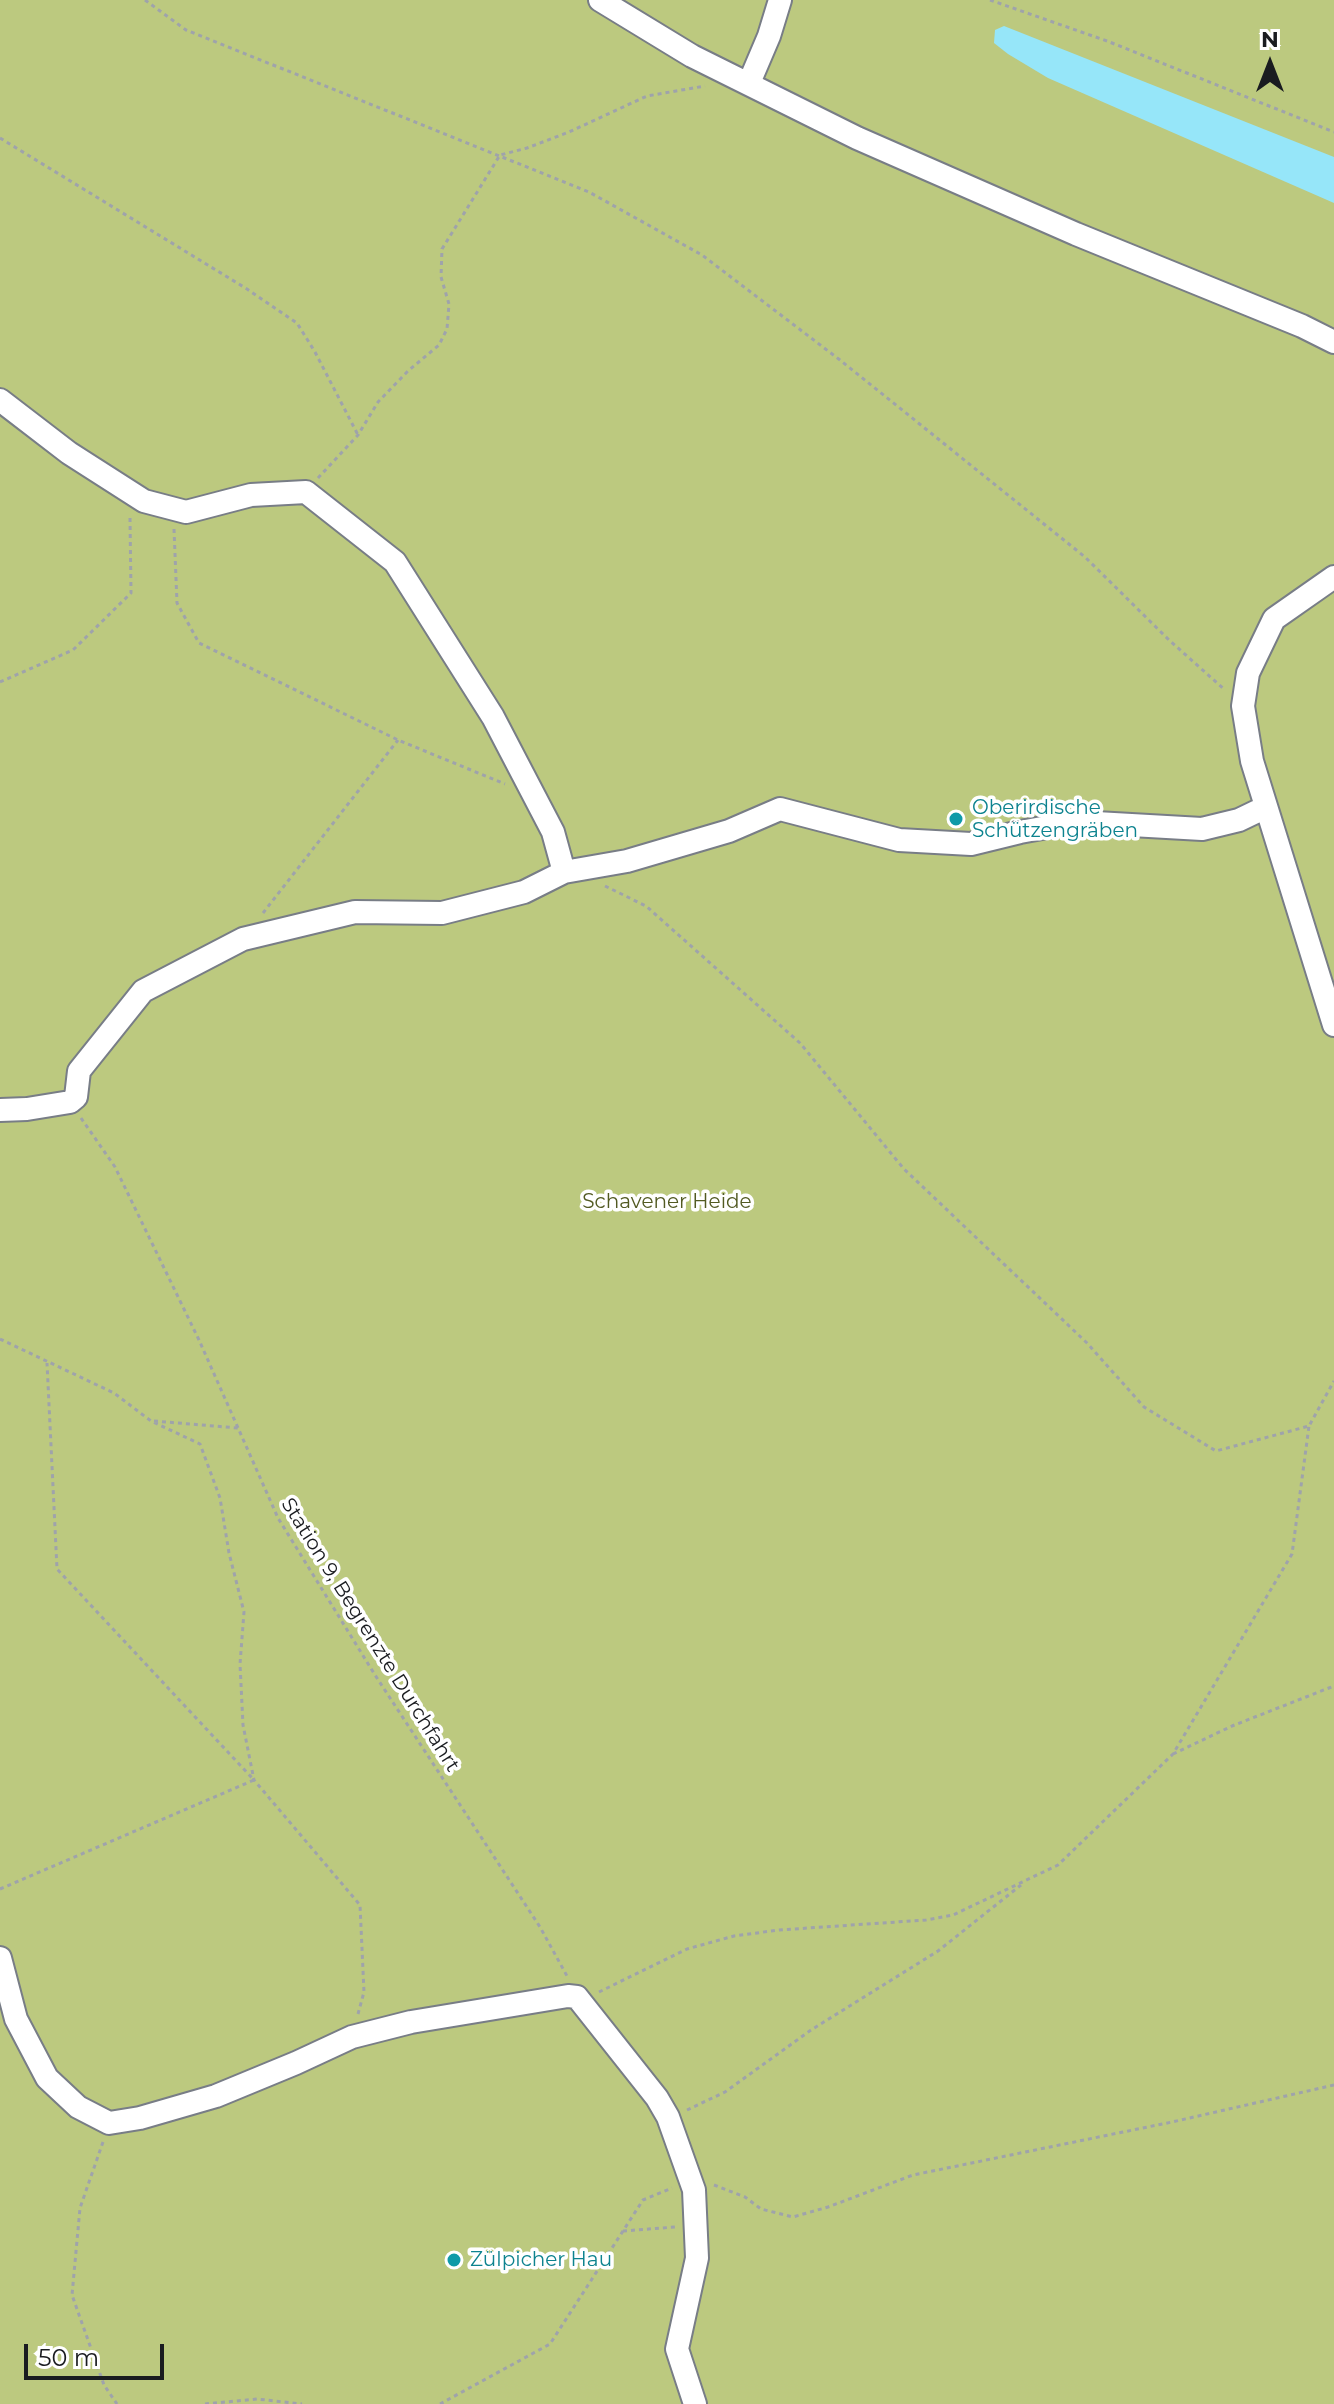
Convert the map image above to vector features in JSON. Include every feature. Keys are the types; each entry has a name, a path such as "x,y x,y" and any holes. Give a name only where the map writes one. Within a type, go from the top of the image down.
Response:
{"lane":[{"path":"600,0 692,56 871,145 1334,342"},
{"path":"749,83 780,0"},
{"path":"0,400 69,453 152,503 186,512 251,495 306,492 395,562 493,717 553,832 564,872"},
{"path":"1334,577 1274,619 1248,673 1243,706 1252,761 1334,1025"},
{"path":"0,1110 70,1102 76,1097 79,1071 143,991 243,939 355,912 442,913 524,892 564,872 627,861 729,831 780,809 899,840 971,844 1064,824 1202,829 1239,820 1266,807"},
{"path":"0,1958 16,2019 47,2078 78,2107 109,2123 140,2118 216,2096 352,2037 411,2022 568,1996 582,2000 657,2098 668,2117 694,2190 697,2258 677,2349 695,2404"}],"path":[{"path":"145,0 186,30 589,192 702,255 840,360 1085,557 1169,640 1243,706"},
{"path":"990,0 1121,46 1334,132"},
{"path":"306,492 358,435 378,402 439,345 447,329 449,304 441,277 442,249 500,155 569,132 647,96 688,88 749,83"},
{"path":"0,138 247,289 297,323 358,435"},
{"path":"0,682 73,650 131,593 130,511 152,503 174,527 177,603 199,643 398,740 534,796"},
{"path":"243,939 398,740"},
{"path":"564,872 607,887 646,906 800,1043 904,1169 1087,1343 1144,1407 1216,1451 1309,1426"},
{"name":"Station 9, Begrenzte Durchfahrt","path":"70,1102 115,1167 199,1340 278,1518 375,1675 540,1927 582,2000"},
{"path":"0,1339 114,1393 151,1421 200,1444 220,1498 229,1553 244,1612 240,1664 243,1725 254,1780"},
{"path":"47,1361 57,1569 254,1780 360,1905 364,1992 352,2037"},
{"path":"582,2000 687,1949 734,1936 779,1930 874,1925 953,1915 1058,1865 1173,1754 1292,1554 1309,1426 1334,1381"},
{"path":"151,1421 238,1428"},
{"path":"1173,1754 1232,1726 1334,1686"},
{"path":"0,1889 254,1780"},
{"path":"668,2117 725,2092 811,2030 938,1951 1028,1880"},
{"path":"440,2404 550,2344 643,2200 690,2180 722,2186 761,2209 793,2217 913,2175 1334,2085"},
{"path":"109,2123 80,2208 72,2295 104,2385 117,2404"},
{"path":"623,2231 697,2228"},
{"path":"205,2404 257,2399 302,2404"}],"green space":[{"name":"Schavener Heide","path":"0,0 1334,0 1334,2404 0,2404"}],"water":[{"path":"1004,26 1334,157 1334,203 1048,78 994,43 995,30"}],"place":[{"name":"Oberirdische Schützengräben","path":"956,819"},
{"name":"Zülpicher Hau","path":"454,2260"}]}
